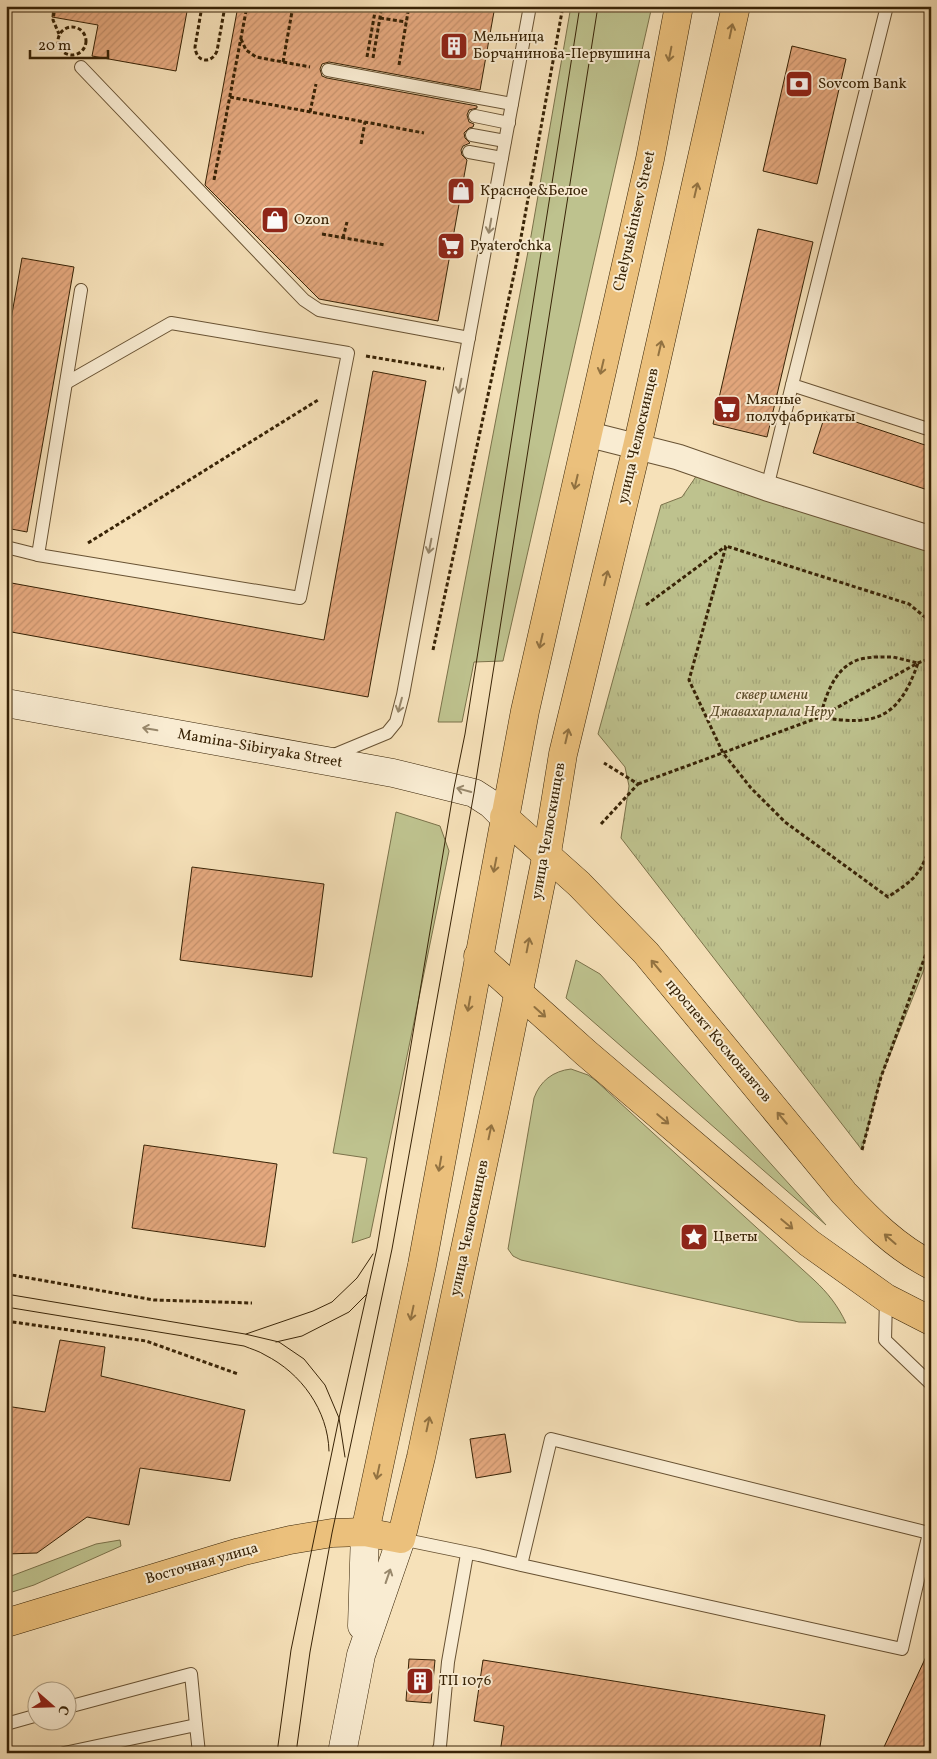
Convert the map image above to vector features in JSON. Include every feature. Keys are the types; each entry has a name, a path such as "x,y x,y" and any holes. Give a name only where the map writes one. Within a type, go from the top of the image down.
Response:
{"main road":[{"name":"Chelyuskintsev Street","path":"587,434 650,159 678,6"},
{"name":"улица Челюскинцев","path":"342,1753 361,1655 401,1539 421,1457 547,853 563,754 637,447 736,6"},
{"name":"улица Челюскинцев","path":"361,1655 365,1532 422,1265 525,711 587,434"},
{"name":"Mamina-Sibiryaka Street","path":"6,703 393,773 474,793 491,804 504,817"},
{"name":"проспект Космонавтов","path":"504,817 547,853 646,953 844,1193 871,1222 901,1248 931,1265"},
{"path":"478,956 586,1053 809,1243 886,1298 931,1322"},
{"name":"Восточная улица","path":"6,1623 240,1552 315,1535 365,1532 401,1539"}],"street":[{"path":"587,434 678,457 767,488 931,539"}],"lane":[{"path":"322,760 387,733 396,722 530,6"},
{"path":"767,488 888,6"},
{"path":"81,67 304,300 319,310 469,338"},
{"path":"323,69 512,104"},
{"path":"475,116 509,123"},
{"path":"472,134 505,141"},
{"path":"469,152 502,158"},
{"path":"38,555 81,290"},
{"path":"6,547 38,555 300,598 348,353 171,323 66,384"},
{"path":"792,385 931,430"},
{"path":"886,1298 885,1340 931,1384"},
{"path":"401,1539 479,1555 522,1566 902,1649 929,1533 551,1439 522,1566"},
{"path":"437,1753 440,1746 448,1662 467,1554"},
{"path":"78,1704 191,1674 199,1753"},
{"path":"6,1724 28,1718"},
{"path":"64,1753 196,1725"}],"path":[{"path":"55,6 53,20 59,34 60,48 65,54 73,55 80,53 85,47 87,40 79,28 71,26 64,28 59,34"},
{"path":"202,6 195,53 198,58 210,60 217,52 225,6"},
{"path":"213,187 247,6"},
{"path":"283,62 293,6"},
{"path":"366,62 376,6"},
{"path":"373,58 382,6"},
{"path":"398,68 409,6"},
{"path":"431,658 516,264 563,6"},
{"path":"380,18 406,22"},
{"path":"241,39 246,50 256,57 323,69 310,112"},
{"path":"230,97 424,133"},
{"path":"361,144 365,122"},
{"path":"343,238 346,222"},
{"path":"322,234 384,245"},
{"path":"348,353 450,370"},
{"path":"62,559 342,385"},
{"path":"646,605 726,546"},
{"path":"726,546 909,604 931,622"},
{"path":"726,546 689,680 723,753 751,788 785,822 888,897 913,880 922,867 931,841"},
{"path":"820,717 828,691 836,678 845,667 855,661 874,656 918,663"},
{"path":"601,824 638,784 820,717 918,663 931,658"},
{"path":"820,717 844,721 866,721 881,716 901,699 918,663"},
{"path":"604,763 638,784"},
{"path":"862,1150 881,1077 931,940"},
{"path":"6,1274 154,1300 252,1304"},
{"path":"6,1321 146,1341 238,1374"}],"green space":[{"path":"571,6 652,6 503,661 474,662 462,722 438,722 531,236"},
{"name":"сквер имени Джавахарлала Неру","path":"699,472 931,544 931,952 881,1077 862,1150 621,838 629,786 625,767 598,734 661,505 682,497"},
{"path":"396,812 440,826 449,851 370,1237 352,1243 367,1158 333,1153"},
{"path":"576,960 600,974 826,1225 566,998"},
{"path":"571,1069 588,1075 595,1080 814,1280 832,1300 846,1323 799,1322 521,1260 513,1256 508,1249 534,1098 548,1078 558,1072"},
{"path":"120,1540 121,1546 34,1585 6,1594 6,1578 96,1544"}],"building":[{"path":"53,6 188,6 176,71 92,56 98,25 52,17"},
{"path":"238,6 495,6 480,90 329,62 322,64 320,69 322,76 327,78 477,106 477,108 469,110 467,115 469,122 474,124 473,127 464,133 465,138 470,143 463,146 461,150 462,155 467,160 438,321 319,299 205,185"},
{"path":"792,46 846,59 817,184 763,171"},
{"path":"758,229 813,242 767,437 713,424"},
{"path":"22,258 74,267 27,532 6,528 6,347"},
{"path":"373,371 426,381 368,697 6,631 6,582 324,640"},
{"path":"826,412 931,447 931,491 813,453"},
{"path":"192,867 324,884 312,977 180,960"},
{"path":"144,1145 277,1164 265,1247 132,1228"},
{"path":"60,1340 105,1347 101,1376 245,1410 230,1481 140,1468 129,1525 87,1517 37,1553 6,1554 6,1406 45,1412"},
{"path":"505,1434 511,1472 476,1478 470,1439"},
{"path":"931,1646 931,1753 897,1753 884,1747"},
{"name":"ТП 1076","path":"409,1659 435,1660 431,1703 406,1701"},
{"path":"483,1660 825,1715 819,1753 500,1753 504,1726 474,1721"}],"tram line":[{"path":"277,1753 291,1650 339,1418 377,1248 454,788 465,734 580,6"},
{"path":"296,1753 310,1652 332,1533 392,1249 474,793 598,6"},
{"path":"246,1334 313,1311 332,1302 357,1278 373,1254"},
{"path":"6,1294 245,1334 279,1342 304,1359 325,1385 339,1418 345,1457"},
{"path":"276,1342 302,1336 349,1312 367,1294"},
{"path":"6,1307 244,1346 260,1352 290,1372 310,1394 324,1421 329,1451"}],"place":[{"name":"Мельница Борчанинова-Первушина","path":"454,46"},
{"name":"Sovcom Bank","path":"799,84"},
{"name":"Красное&Белое","path":"461,191"},
{"name":"Ozon","path":"275,220"},
{"name":"Pyaterochka","path":"451,246"},
{"name":"Мясные полуфабрикаты","path":"727,409"},
{"name":"Цветы","path":"694,1237"},
{"name":"ТП 1076","path":"420,1681"}]}
